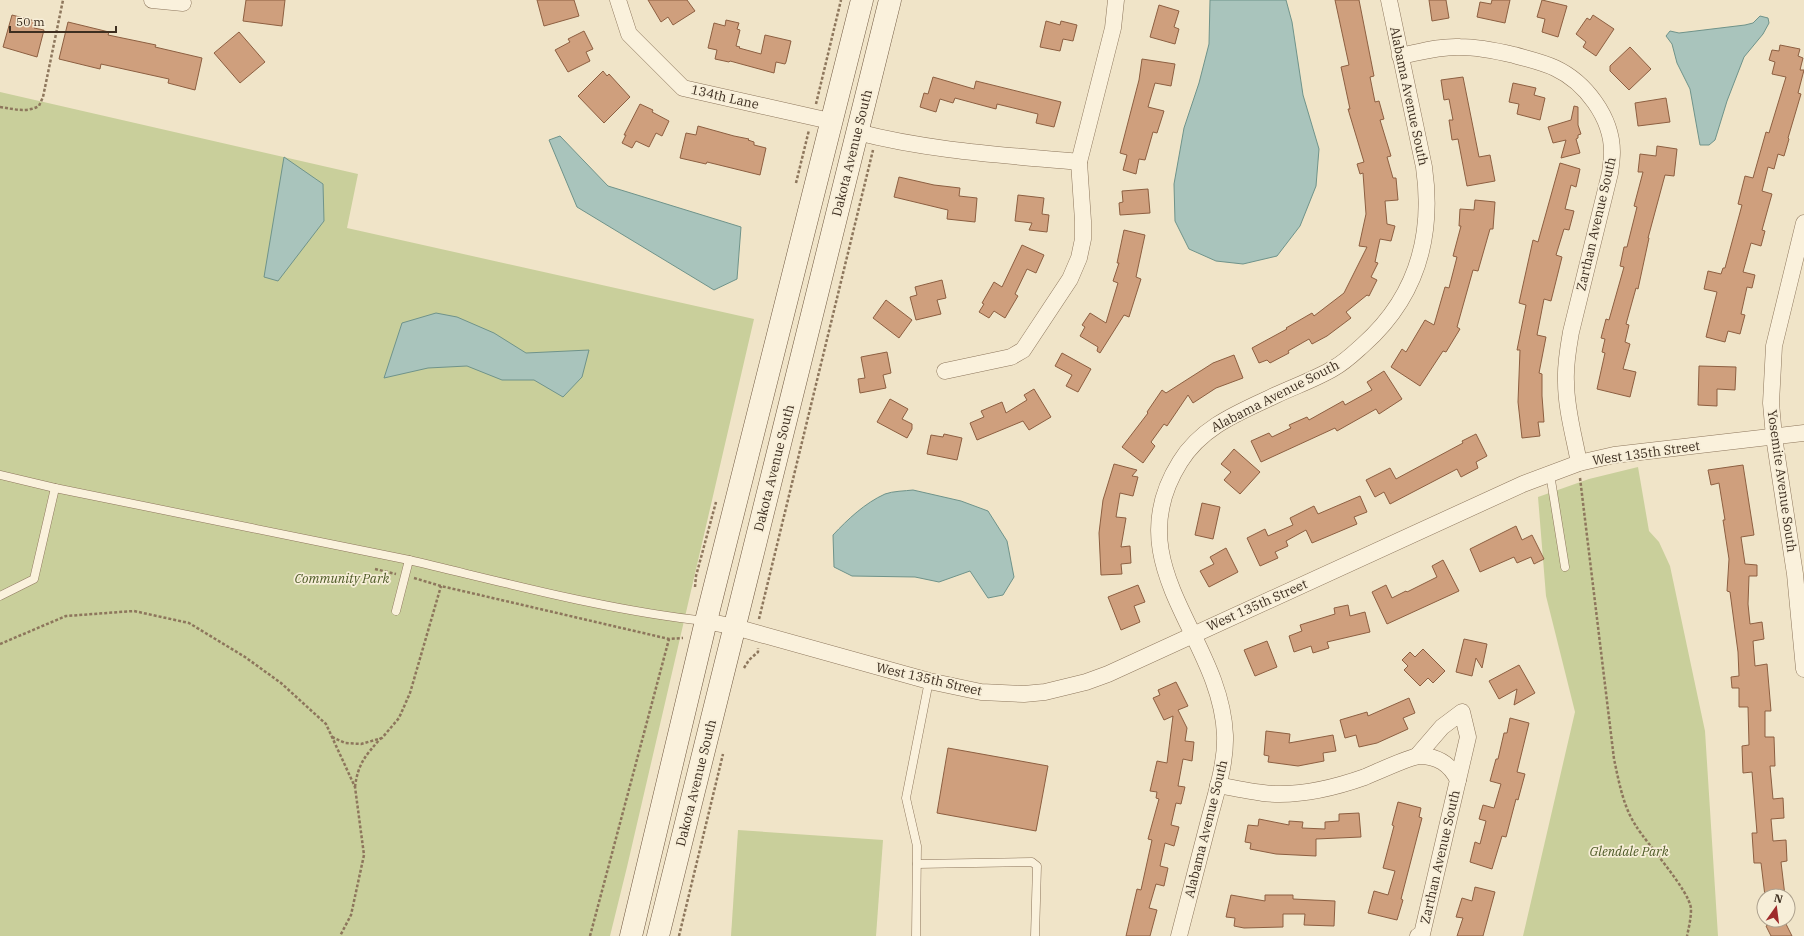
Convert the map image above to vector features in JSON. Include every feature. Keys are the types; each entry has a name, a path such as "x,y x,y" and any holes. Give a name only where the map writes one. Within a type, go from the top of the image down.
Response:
{"main road":[{"name":"Dakota Avenue South","path":"631,936 696,620 821,119 862,0"},
{"name":"Dakota Avenue South","path":"658,936 735,627 867,134 890,0"}],"street":[{"path":"152,0 183,3"},
{"name":"134th Lane","path":"618,0 629,34 683,88 821,119"},
{"path":"945,371 1011,357 1023,350 1070,279 1079,258 1083,239 1079,162 1113,28 1116,0"},
{"name":"Alabama Avenue South","path":"1179,936 1218,785 1224,756 1225,737 1223,714 1218,692 1165,572 1160,550 1158,528 1162,504 1170,482 1180,462 1193,445 1209,429 1233,415 1335,368 1376,334 1394,313 1406,294 1425,241 1428,216 1428,190 1389,0"},
{"name":"Zarthan Avenue South","path":"1400,56 1437,48 1460,47 1485,49 1510,54 1554,68 1570,76 1587,92 1599,109 1609,130 1612,151 1610,173 1571,332 1567,357 1566,382 1568,407 1579,463"},
{"path":"867,134 954,151 1079,162"},
{"name":"Yosemite Avenue South","path":"1804,223 1774,346 1772,385 1774,437 1795,574 1804,669"},
{"name":"West 135th Street","path":"696,620 735,627 929,681 981,692 1017,694 1045,692 1086,682 1524,484 1579,463 1614,455 1804,433"},
{"name":"Zarthan Avenue South","path":"1417,756 1442,727 1462,712 1468,737 1420,935"},
{"path":"1218,785 1265,793 1287,794 1311,791 1333,787 1364,777 1417,756"},
{"name":"Zarthan Avenue South","path":"1417,756 1431,757 1441,761 1452,769 1458,780"}],"lane":[{"path":"1550,474 1565,566"},
{"path":"0,475 55,488 409,560 612,607 696,620"},
{"path":"0,596 34,579 55,488"},
{"path":"396,611 409,560"},
{"path":"916,936 917,846 906,798 929,681"},
{"path":"917,864 1032,862 1037,866 1035,936"}],"path":[{"path":"0,106 22,111 31,110 39,106 43,97 64,0"},
{"path":"795,187 821,119 841,0"},
{"path":"744,669 749,660 758,652 760,612 819,376 867,134"},
{"path":"1579,463 1580,482 1614,759 1625,804 1635,825 1686,894 1691,908 1687,936"},
{"path":"694,593 696,576 716,500"},
{"path":"375,569 441,586 669,639 683,639 696,620"},
{"path":"340,936 351,915 364,855 355,787 357,772 364,756 399,718 410,693 441,586"},
{"path":"0,644 66,616 134,611 189,624 245,657 281,683 326,724 355,787"},
{"path":"590,936 669,639"},
{"path":"332,737 345,743 361,744 382,738"},
{"path":"679,936 724,752"}],"green space":[{"name":"Community Park","path":"0,92 358,174 347,228 754,319 610,936 0,936"},
{"name":"Glendale Park","path":"1638,467 1649,531 1659,542 1670,566 1705,731 1718,936 1523,936 1575,712 1546,596 1538,497 1589,479"},
{"path":"738,830 883,840 876,936 731,936"}],"water":[{"path":"1210,0 1286,0 1292,22 1303,95 1319,149 1316,186 1300,226 1277,256 1243,264 1216,261 1189,249 1175,221 1174,184 1184,128 1199,83 1209,44"},
{"path":"1760,16 1768,18 1769,23 1763,34 1744,57 1727,101 1715,140 1709,145 1700,145 1690,89 1677,63 1672,44 1666,36 1670,31 1679,33 1745,25 1753,23"},
{"path":"560,136 608,186 741,227 737,279 714,290 577,207 549,140"},
{"path":"284,157 323,184 324,221 278,281 264,277"},
{"path":"436,313 457,317 494,333 526,353 589,350 582,377 563,397 534,380 502,380 467,366 428,368 384,378 402,323"},
{"path":"913,490 961,501 988,511 1007,541 1014,577 1003,595 988,598 970,571 939,582 915,577 852,576 834,567 833,535 845,523 857,512 885,494"}],"building":[{"path":"246,0 285,0 282,26 243,21"},
{"path":"537,0 574,0 579,16 544,26"},
{"path":"648,0 687,0 695,11 673,25 668,17 661,22"},
{"path":"1335,0 1359,0 1374,76 1370,77 1375,102 1379,101 1384,119 1380,120 1391,156 1387,157 1393,178 1396,178 1398,200 1385,201 1387,224 1395,226 1391,241 1380,239 1375,262 1378,263 1371,277 1377,280 1369,296 1367,295 1346,312 1351,318 1327,336 1312,344 1309,339 1288,351 1289,353 1270,363 1267,360 1259,363 1252,348 1287,329 1286,328 1312,313 1314,316 1344,293 1367,247 1359,246 1366,214 1363,173 1360,174 1357,164 1364,162 1348,109 1350,109 1341,67 1349,65"},
{"path":"1429,0 1446,0 1449,18 1432,21"},
{"path":"1492,0 1510,0 1505,23 1477,17 1480,2 1491,4"},
{"path":"1542,0 1567,6 1558,37 1542,32 1545,19 1537,17"},
{"path":"1159,5 1179,11 1174,27 1179,29 1175,44 1150,37"},
{"path":"12,15 35,21 34,28 44,30 37,57 3,47"},
{"path":"1593,15 1614,29 1596,56 1583,47 1586,42 1576,34 1587,18 1590,20"},
{"path":"726,20 739,23 737,29 740,30 736,46 740,47 739,48 761,54 765,35 791,41 785,64 776,62 774,73 730,61 715,59 717,50 708,48 714,23 725,26"},
{"path":"1046,21 1060,25 1061,21 1077,25 1073,41 1063,39 1060,51 1040,47"},
{"path":"68,22 109,32 108,35 156,45 155,47 202,58 195,90 168,83 169,79 101,64 100,69 59,59"},
{"path":"584,31 593,49 586,52 590,61 568,72 555,50 570,42 568,39"},
{"path":"239,32 265,62 240,83 214,53"},
{"path":"1780,45 1800,49 1798,56 1803,58 1800,70 1804,70 1798,93 1801,94 1784,156 1778,154 1774,169 1768,167 1762,191 1772,194 1762,230 1765,231 1761,246 1751,243 1743,272 1755,275 1752,288 1747,287 1741,314 1745,315 1740,334 1728,331 1725,342 1706,337 1717,292 1704,289 1708,271 1721,274 1723,268 1725,268 1742,205 1738,204 1745,176 1753,178 1766,132 1769,133 1786,77 1772,74 1775,62 1769,60 1772,50 1779,51"},
{"path":"1630,47 1651,69 1629,90 1610,71 1610,66"},
{"path":"1142,59 1175,64 1171,86 1155,83 1148,107 1164,111 1157,133 1153,132 1145,160 1139,159 1136,174 1123,170 1127,155 1120,153 1139,80"},
{"path":"603,71 607,76 609,74 630,97 604,123 578,96"},
{"path":"933,77 974,89 976,81 1061,102 1054,127 1036,123 1038,114 997,104 996,109 955,98 953,103 940,99 936,112 920,107 924,93 928,94"},
{"path":"1463,77 1479,157 1490,155 1495,181 1467,186 1458,139 1452,140 1449,120 1453,120 1449,99 1444,100 1441,80"},
{"path":"1513,83 1536,88 1534,95 1545,98 1540,120 1517,114 1519,104 1509,102"},
{"path":"1666,98 1670,122 1638,126 1635,103"},
{"path":"640,104 653,110 652,112 669,121 662,136 656,133 649,147 636,141 632,148 622,143 626,135 624,135"},
{"path":"1574,106 1578,107 1578,125 1581,134 1578,135 1578,138 1576,139 1580,153 1561,158 1566,140 1553,143 1548,127 1571,120"},
{"path":"698,126 749,139 748,140 754,142 754,145 766,148 760,175 707,162 706,164 680,158 686,133 696,135"},
{"path":"1657,146 1677,149 1674,176 1665,175 1648,238 1638,289 1636,288 1626,324 1629,325 1625,342 1630,344 1623,369 1636,372 1630,397 1597,389 1605,353 1602,352 1605,339 1601,338 1606,319 1609,320 1624,267 1620,266 1624,247 1627,247 1637,207 1634,206 1643,172 1638,172 1640,154 1656,156"},
{"path":"1560,163 1580,169 1576,187 1571,185 1565,209 1574,211 1569,230 1564,229 1556,255 1562,257 1551,301 1544,299 1537,335 1546,337 1539,373 1542,374 1544,422 1538,422 1540,436 1522,438 1518,402 1520,350 1517,350 1526,305 1519,303 1533,240 1538,242"},
{"path":"899,177 934,185 960,188 959,196 977,198 975,222 947,219 948,210 894,197"},
{"path":"1148,189 1150,213 1120,215 1119,203 1123,202 1122,191"},
{"path":"1018,195 1044,198 1042,214 1049,215 1047,232 1029,230 1032,223 1015,221"},
{"path":"1475,200 1495,202 1493,229 1490,229 1478,271 1473,270 1457,327 1460,329 1446,352 1443,351 1420,386 1391,367 1402,349 1406,352 1425,320 1434,325 1445,287 1449,288 1457,257 1453,256 1461,226 1459,226 1460,209 1474,210"},
{"path":"1124,230 1145,235 1136,277 1141,279 1129,317 1124,315 1100,353 1097,351 1098,347 1080,336 1085,327 1082,325 1090,313 1106,323 1118,283 1113,281 1119,263 1117,263"},
{"path":"1022,245 1044,255 1036,273 1027,269 1015,294 1018,296 1005,318 994,311 989,318 979,312 984,304 982,303 994,282 1002,287"},
{"path":"942,280 946,298 937,300 941,314 916,320 910,297 917,295 915,287"},
{"path":"886,300 912,320 899,338 873,318"},
{"path":"887,352 891,373 883,375 886,388 860,393 858,379 865,378 861,357"},
{"path":"1062,353 1091,369 1078,392 1066,386 1072,375 1055,366"},
{"path":"1234,355 1243,378 1216,388 1193,403 1188,395 1167,426 1164,424 1151,442 1155,446 1143,463 1122,447 1148,413 1147,412 1162,390 1166,393 1213,363"},
{"path":"1699,366 1736,367 1735,390 1717,389 1717,406 1698,405"},
{"path":"1384,371 1402,399 1379,414 1376,409 1337,431 1335,428 1261,462 1251,441 1269,433 1272,437 1291,428 1289,425 1307,417 1309,420 1343,401 1345,405 1372,390 1367,382"},
{"path":"1034,389 1051,417 1029,430 1023,421 977,440 970,423 984,417 981,411 1002,402 1006,413 1027,400 1024,395"},
{"path":"890,399 908,409 902,419 912,424 912,429 907,438 877,422"},
{"path":"944,434 962,438 957,460 927,454 931,435 943,437"},
{"path":"1476,434 1487,456 1476,462 1478,468 1461,477 1457,469 1390,504 1384,492 1375,497 1366,480 1390,468 1396,479 1463,443 1462,441"},
{"path":"1234,449 1260,472 1240,494 1224,480 1231,472 1221,464"},
{"path":"1114,464 1137,470 1132,476 1138,477 1133,496 1120,493 1116,517 1126,518 1121,547 1130,546 1131,563 1121,564 1122,574 1101,575 1099,533 1103,500"},
{"path":"1743,465 1754,535 1741,537 1745,564 1757,565 1757,576 1749,576 1748,604 1750,624 1762,622 1764,639 1753,641 1755,666 1767,664 1771,711 1765,711 1765,737 1774,737 1775,766 1770,766 1773,799 1783,798 1784,818 1771,819 1773,841 1786,840 1787,861 1781,862 1784,888 1764,888 1761,863 1754,863 1752,833 1757,833 1752,772 1743,773 1742,746 1749,745 1748,707 1739,707 1739,688 1732,688 1731,677 1739,676 1738,652 1730,592 1727,591 1729,559 1723,520 1725,520 1719,483 1711,485 1708,470"},
{"path":"1360,496 1367,512 1354,517 1357,524 1312,543 1306,530 1286,541 1288,546 1275,552 1278,558 1260,566 1247,538 1265,529 1268,536 1293,525 1290,518 1314,506 1318,514"},
{"path":"1202,503 1220,507 1213,539 1195,535"},
{"path":"1516,526 1522,540 1532,535 1544,559 1534,564 1531,557 1517,563 1514,557 1480,572 1470,549"},
{"path":"1226,548 1238,572 1209,587 1200,571 1214,564 1210,557"},
{"path":"1443,560 1459,591 1387,624 1372,592 1386,585 1392,598 1406,591 1407,592 1437,577 1432,566"},
{"path":"1138,585 1145,602 1134,606 1140,622 1121,630 1108,597"},
{"path":"1348,605 1350,616 1365,612 1370,632 1327,642 1329,648 1313,653 1311,646 1294,652 1289,636 1302,631 1300,625 1335,614 1334,608"},
{"path":"1464,639 1487,644 1482,668 1476,658 1472,676 1456,672"},
{"path":"1267,641 1277,667 1255,676 1244,650"},
{"path":"1423,649 1445,671 1433,683 1428,678 1420,686 1404,670 1408,666 1402,660 1410,652 1415,657"},
{"path":"1519,665 1535,693 1514,705 1517,689 1499,699 1489,681"},
{"path":"1176,682 1188,706 1178,710 1187,728 1185,741 1194,742 1192,761 1183,759 1178,786 1185,787 1181,804 1176,803 1171,825 1179,827 1174,846 1165,843 1160,866 1168,868 1164,886 1156,884 1149,908 1157,910 1150,936 1126,936 1137,889 1141,890 1152,840 1148,839 1159,799 1156,798 1157,792 1150,791 1157,761 1167,763 1173,716 1164,720 1153,698 1160,695 1158,690"},
{"path":"1409,698 1415,713 1403,718 1408,729 1377,743 1359,747 1356,735 1345,738 1340,720 1367,712 1368,716"},
{"path":"1510,718 1529,723 1517,772 1525,774 1518,800 1516,799 1506,837 1502,836 1492,869 1470,862 1475,842 1480,844 1486,821 1479,819 1483,805 1494,808 1501,784 1490,781 1496,759 1498,759 1504,733 1507,733"},
{"path":"1266,731 1290,734 1289,743 1333,735 1336,751 1323,753 1324,761 1298,766 1268,762 1269,756 1264,755"},
{"path":"948,748 1048,766 1036,831 937,813"},
{"path":"1398,802 1421,808 1419,817 1422,818 1397,920 1368,913 1374,891 1388,895 1395,871 1383,868 1394,826 1392,825"},
{"path":"1359,813 1361,837 1316,839 1316,856 1276,854 1250,849 1251,843 1245,842 1248,825 1258,826 1259,819 1289,825 1289,821 1303,822 1302,828 1325,829 1325,822 1339,821 1339,814"},
{"path":"1475,887 1495,892 1483,936 1457,936 1463,918 1456,917 1462,898 1472,901"},
{"path":"1231,895 1265,901 1265,895 1293,895 1293,899 1335,901 1334,926 1304,925 1305,914 1283,914 1283,927 1244,928 1234,926 1235,918 1226,917"},
{"path":"1767,928 1788,928 1792,936 1771,936"}]}
